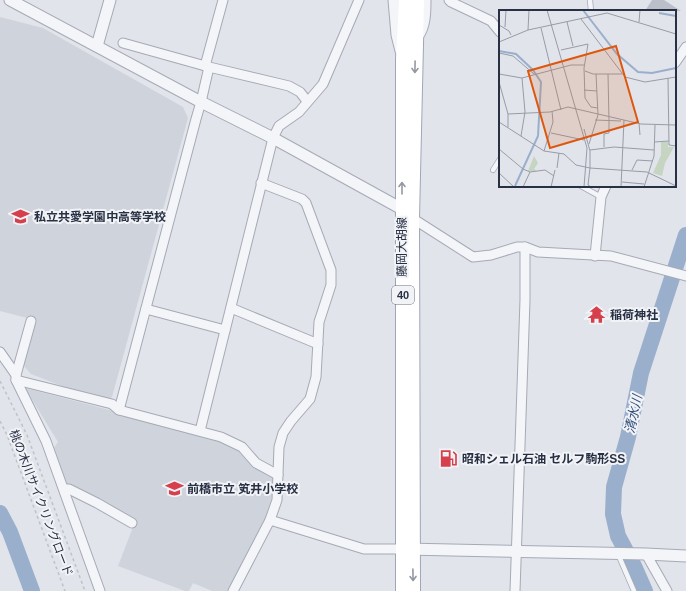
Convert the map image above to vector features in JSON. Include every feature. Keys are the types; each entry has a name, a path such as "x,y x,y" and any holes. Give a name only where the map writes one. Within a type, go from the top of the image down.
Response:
{"main road":[{"name":"藤岡大胡線","path":"406,0 403,59 407,213 408,549 413,591"},
{"name":"藤岡大胡線","path":"407,213 417,0"},
{"name":"藤岡大胡線","path":"403,591 408,549"}],"street":[{"path":"10,0 273,138 407,213 473,257 486,256 517,247 525,247 538,252 611,256 686,276"},
{"path":"97,46 110,0"},
{"path":"119,410 196,119 202,102 207,66 223,0"},
{"path":"200,431 273,138 279,126 299,112 323,84 359,0"},
{"path":"394,0 397,35 403,59"},
{"path":"416,41 421,34 424,23 426,0"},
{"path":"448,0 491,21 499,31"},
{"path":"123,43 295,88 307,102"},
{"path":"676,62 686,47"},
{"path":"233,591 270,520 278,500 279,447 283,433 310,399 316,377 320,322 331,286 331,270 304,201 261,183"},
{"path":"595,256 601,197 606,187"},
{"path":"515,591 525,247"},
{"path":"231,308 318,344"},
{"path":"146,309 225,330"},
{"path":"16,378 31,321"},
{"path":"0,352 16,378 42,432 100,591"},
{"path":"16,378 112,404 119,410 221,437 242,447 256,463 278,475"},
{"path":"64,489 69,489 132,523"},
{"path":"270,520 364,549 517,550 686,556"},
{"path":"646,554 667,591"}],"lane":[{"path":"590,0 591,10"},
{"path":"493,170 499,161"},
{"path":"583,187 601,197"},
{"path":"618,553 634,591"}],"path":[{"path":"0,381 27,435 85,591"},
{"name":"桃の木川サイクリングロード","path":"0,421 7,435 65,591"}],"shaded area":[{"path":"0,17 43,28 183,107 188,118 112,397 107,400 77,392 31,374 23,365 35,320 0,311"},
{"name":"前橋市立 笂井小学校","path":"25,388 219,441 240,450 255,467 274,478 273,493 266,517 228,591 212,591 193,583 189,591 185,591 118,566 135,522 66,484 54,448 58,442"}],"building":[{"path":"652,0 664,0 681,11 676,10 646,10"}],"waterway":[{"name":"清水川","path":"645,591 618,536 613,514 614,487 628,437 641,373 686,235"},
{"path":"0,513 10,532 32,591"}],"place":[{"name":"私立共愛学園中高等学校","path":"21,217"},
{"name":"稲荷神社","path":"597,315"},
{"name":"昭和シェル石油 セルフ駒形SS","path":"449,459"},
{"name":"前橋市立 笂井小学校","path":"174,489"}]}
